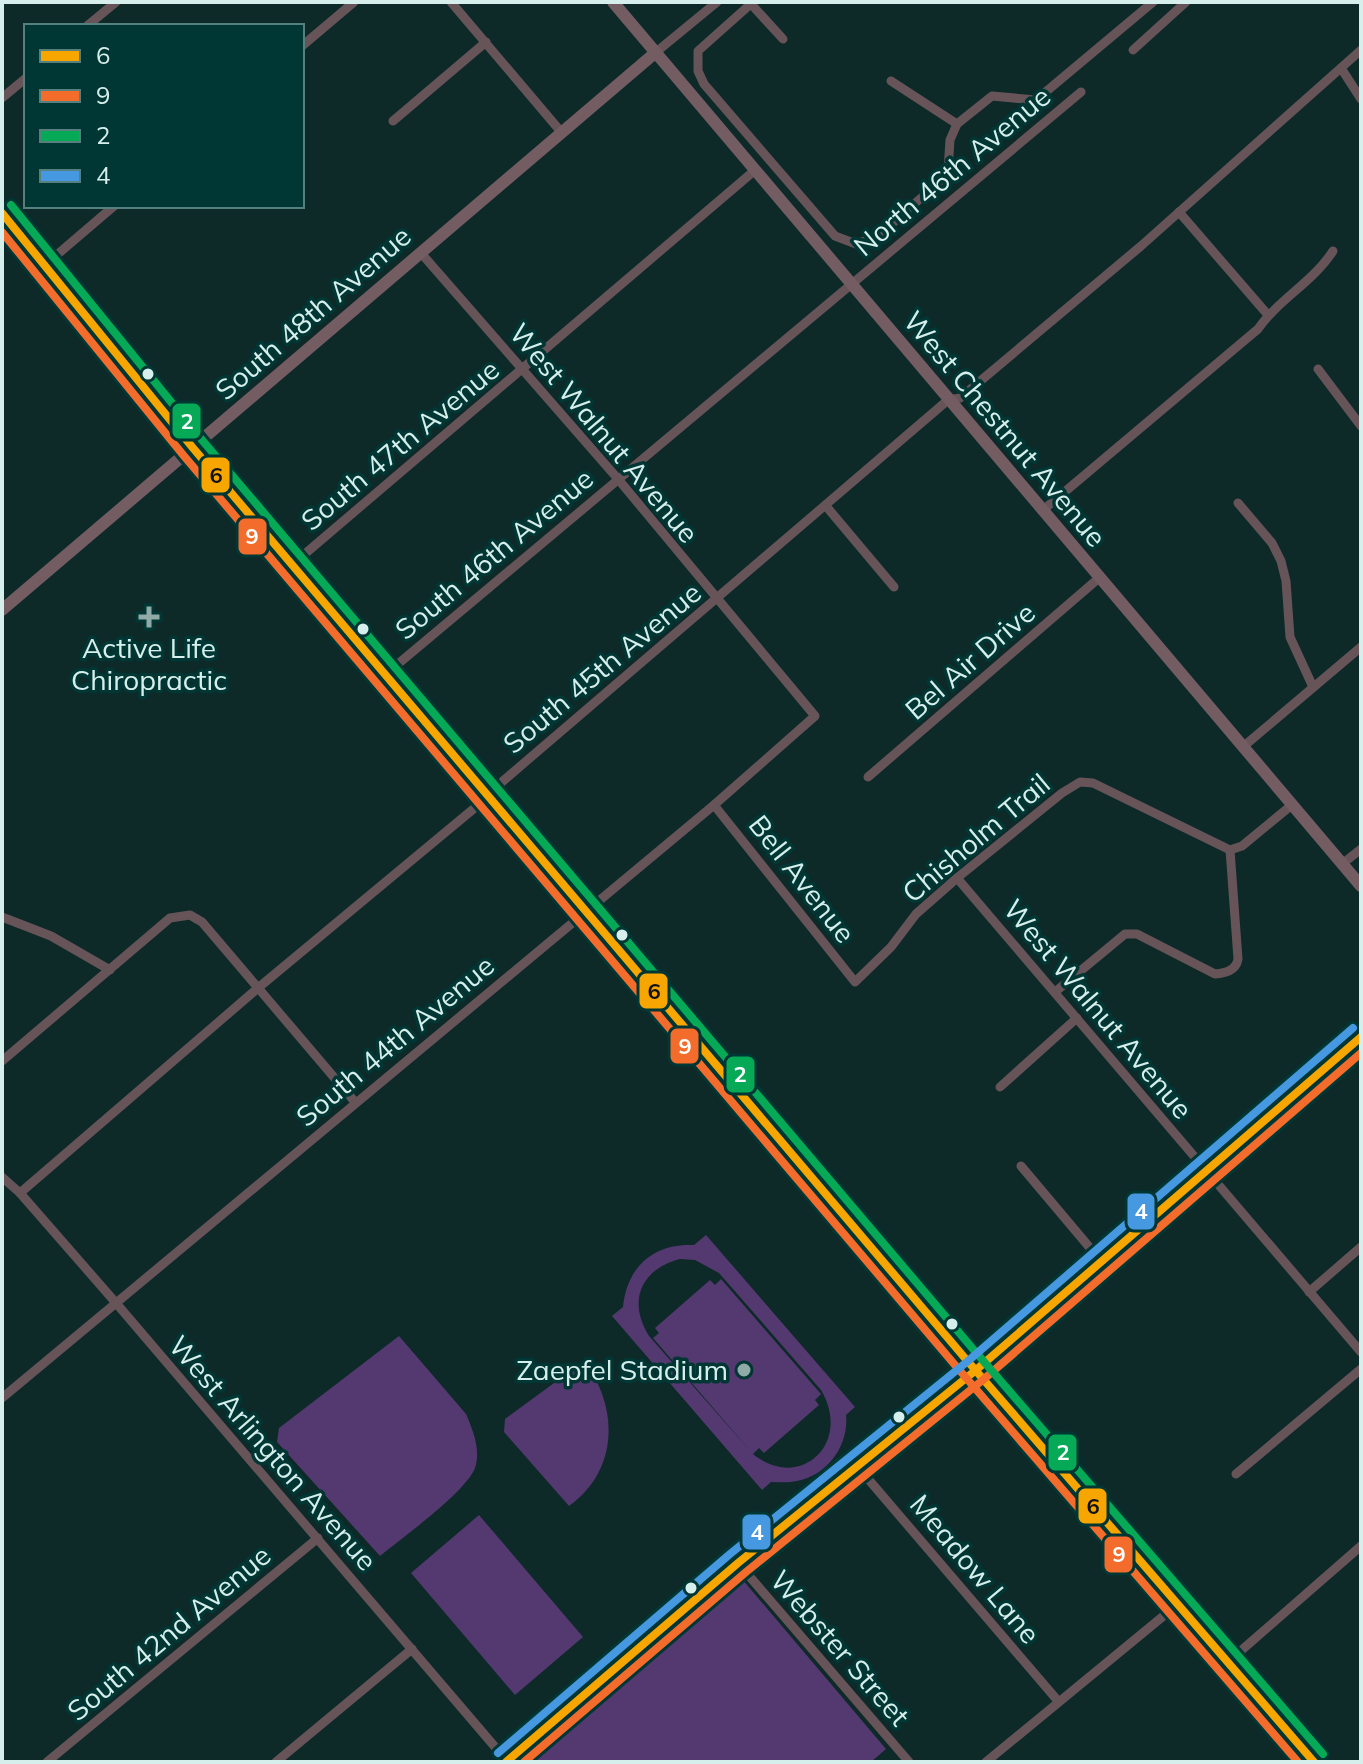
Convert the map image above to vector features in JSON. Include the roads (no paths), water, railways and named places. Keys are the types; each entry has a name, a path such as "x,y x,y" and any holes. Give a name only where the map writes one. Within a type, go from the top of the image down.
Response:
{"main road":[{"name":"West Chestnut Avenue","path":"613,2 1361,886"},
{"name":"South 48th Avenue","path":"2,610 655,53"},
{"path":"2,213 193,448 976,1370 1314,1762"},
{"path":"506,1762 738,1563 976,1370 1361,1037"}],"street":[{"path":"89,24 116,2"},
{"path":"304,44 354,2"},
{"path":"451,2 562,133"},
{"path":"655,53 717,2"},
{"path":"783,39 752,3 698,51 698,71 704,84 835,236 856,244 878,236 938,183 948,170 950,140 957,124 992,96 1036,100 1153,2"},
{"path":"1133,50 1186,2"},
{"path":"1137,16 1151,32"},
{"path":"393,121 486,42"},
{"name":"South 45th Avenue","path":"20,1193 258,988 489,796 514,771 948,400 960,398 1141,246 1361,50"},
{"path":"1341,68 1361,99"},
{"path":"2,98 24,80"},
{"path":"891,81 957,124"},
{"name":"North 46th Avenue","path":"852,284 1081,92"},
{"name":"South 47th Avenue","path":"293,564 754,171"},
{"path":"45,265 112,208"},
{"path":"1179,212 1268,315"},
{"path":"1042,511 1258,329 1268,315 1321,268 1333,251"},
{"name":"West Walnut Avenue","path":"421,253 618,479 815,716"},
{"name":"South 46th Avenue","path":"386,674 852,284"},
{"path":"1318,369 1361,426"},
{"path":"1238,503 1272,543 1281,561 1286,581 1290,637 1313,687"},
{"path":"826,506 894,587"},
{"name":"Bel Air Drive","path":"868,777 1099,578"},
{"path":"1244,746 1361,647"},
{"name":"South 44th Avenue","path":"2,1398 714,805 815,716"},
{"name":"Chisholm Trail","path":"855,982 891,947 916,914 1062,793 1080,782 1093,783 1230,850"},
{"path":"1055,992 1125,934 1137,934 1215,974 1233,969 1238,959 1230,850 1242,846 1293,804"},
{"name":"Bell Avenue","path":"714,805 855,982"},
{"path":"1342,864 1361,849"},
{"name":"West Walnut Avenue","path":"957,878 1361,1352"},
{"path":"2,1061 170,918 180,914 190,915 202,922 355,1102"},
{"path":"2,917 51,936 110,970"},
{"path":"1000,1087 1077,1018"},
{"path":"1021,1166 1101,1261"},
{"name":"West Arlington Avenue","path":"2,1177 20,1193 116,1303 506,1762"},
{"path":"1309,1292 1361,1247"},
{"path":"1236,1474 1361,1369"},
{"name":"Meadow Lane","path":"857,1466 1058,1701"},
{"name":"South 42nd Avenue","path":"47,1762 318,1538"},
{"path":"1228,1662 1361,1546"},
{"name":"Webster Street","path":"738,1563 909,1762"},
{"path":"986,1762 1178,1604"},
{"path":"276,1762 412,1649"}],"place":[{"name":"Active Life Chiropractic","path":"149,617"},
{"name":"Zaepfel Stadium","path":"744,1370"}]}
